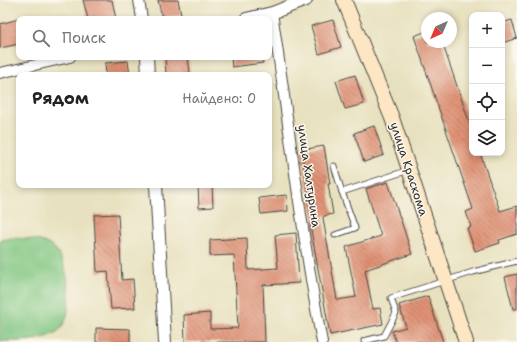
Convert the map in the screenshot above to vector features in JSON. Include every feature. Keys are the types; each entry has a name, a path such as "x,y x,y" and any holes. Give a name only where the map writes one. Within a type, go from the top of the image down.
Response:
{"main road":[{"name":"улица Краскома","path":"344,0 392,118 466,342"}],"street":[{"path":"138,0 141,16"},
{"path":"259,16 272,13 306,0"},
{"name":"улица Халтурина","path":"272,13 310,279 322,342"},
{"path":"0,73 57,60"},
{"path":"146,60 148,72"},
{"path":"156,188 165,342"}],"lane":[{"path":"334,166 355,228 335,235"},
{"path":"342,192 409,170"},
{"path":"364,341 384,336 396,313 391,298 517,261"}],"green space":[{"path":"12,238 32,239 47,243 58,253 67,275 69,302 67,315 63,325 57,332 44,338 0,341 0,240"}],"building":[{"path":"83,0 112,0 115,16 87,16"},
{"path":"158,0 178,0 181,15 162,16"},
{"path":"16,20 16,45 0,48 0,24"},
{"path":"333,20 341,47 319,54 311,26"},
{"path":"512,20 517,38 505,42 505,22"},
{"path":"421,33 421,48 444,48 469,121 469,156 481,156 500,211 517,206 517,234 499,240 500,243 475,251 467,228 471,227 466,212 473,209 414,36"},
{"path":"165,60 188,60 190,72 166,72"},
{"path":"231,60 262,60 263,63 232,67"},
{"path":"128,61 130,72 106,72 105,63"},
{"path":"355,75 364,104 345,109 336,81"},
{"path":"374,126 384,155 364,162 354,133"},
{"path":"324,146 333,214 324,216 323,218 337,300 356,297 346,247 381,236 366,189 388,182 412,254 365,270 373,309 380,308 383,324 330,335 310,224 314,223 301,150"},
{"path":"198,188 212,188 213,207 199,208"},
{"path":"287,195 288,211 261,214 259,198"},
{"path":"118,214 122,280 133,279 135,308 111,309 108,271 97,272 94,215"},
{"path":"296,233 299,283 263,285 265,342 185,342 184,315 210,313 210,329 238,328 234,255 210,256 210,240 247,238 248,270 278,268 275,235"},
{"path":"517,274 517,309 513,309 505,277"},
{"path":"428,296 443,342 396,342 392,331 406,327 399,305"},
{"path":"96,328 130,329 130,342 96,342"}]}
